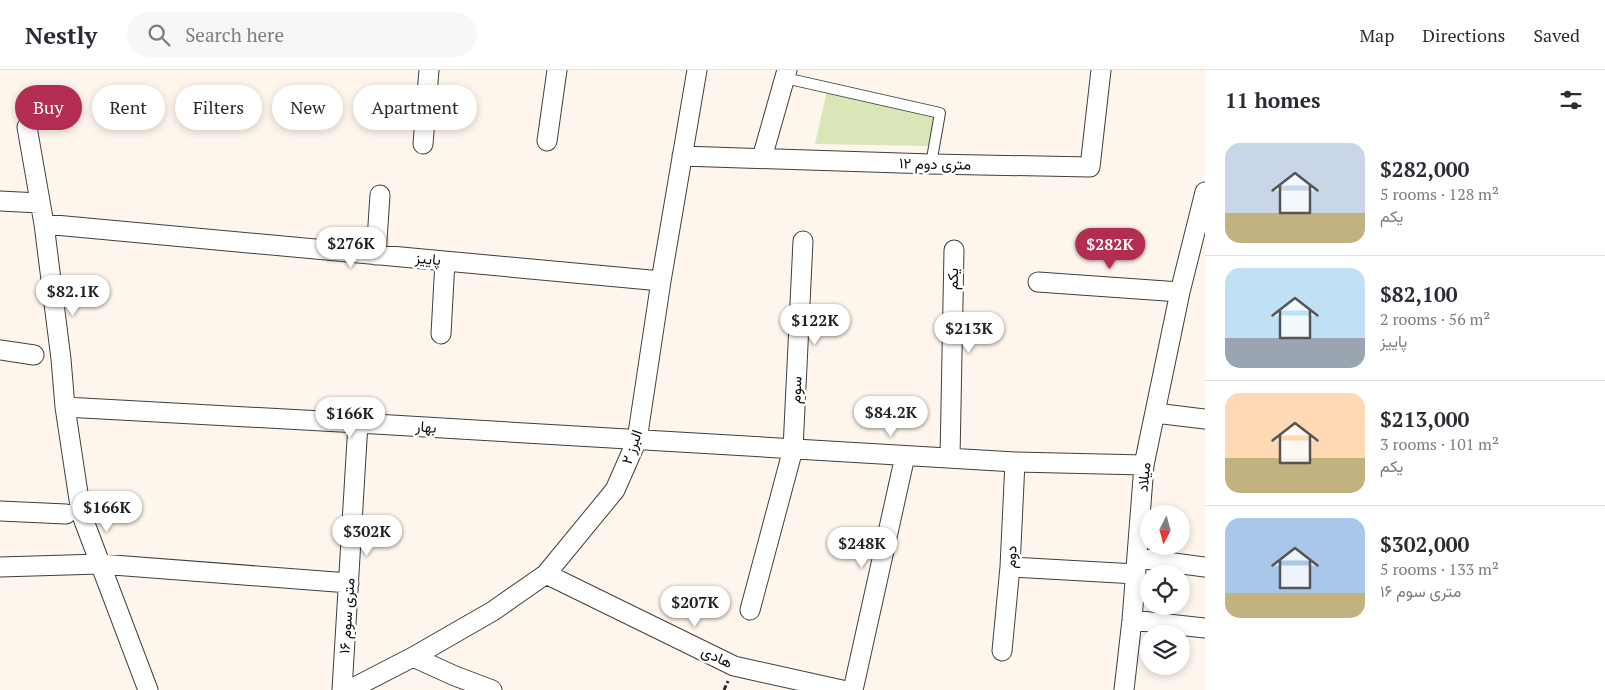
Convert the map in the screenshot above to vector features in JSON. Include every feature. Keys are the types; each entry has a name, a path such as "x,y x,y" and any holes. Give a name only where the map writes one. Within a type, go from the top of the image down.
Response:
{"street":[{"path":"423,144 429,70"},
{"path":"547,141 556,70"},
{"name":"البرز ۲","path":"349,690 413,657 493,611 546,574 616,490 637,440 661,281 697,70"},
{"name":"۱۲ متری دوم","path":"682,156 1090,167 1101,70"},
{"path":"762,158 786,74"},
{"path":"28,130 44,224 65,407 81,513 148,690"},
{"name":"میلاد","path":"1124,690 1137,566 1144,465 1180,292 1198,246 1205,192"},
{"path":"376,255 380,194"},
{"path":"0,201 40,203"},
{"name":"پاییز","path":"44,224 661,281"},
{"name":"سوم","path":"750,610 793,449 803,241"},
{"name":"یکم","path":"950,458 954,250"},
{"path":"441,334 445,261"},
{"path":"1038,282 1180,292"},
{"path":"0,350 34,354"},
{"name":"بهار","path":"65,407 1015,462 1144,465"},
{"path":"1155,413 1205,419"},
{"name":"۱۶ متری سوم","path":"342,690 358,423"},
{"path":"853,690 905,456"},
{"name":"دوم","path":"1002,651 1010,567 1015,462"},
{"path":"0,511 66,514"},
{"path":"0,567 100,564 349,583"},
{"path":"1010,567 1205,567"},
{"name":"هادی","path":"546,574 734,666 842,690"},
{"path":"1132,620 1205,628"},
{"path":"413,657 454,676 492,690"}],"lane":[{"path":"786,74 940,113 931,164"}],"green space":[{"path":"827,91 935,116 929,146 815,144"}]}
